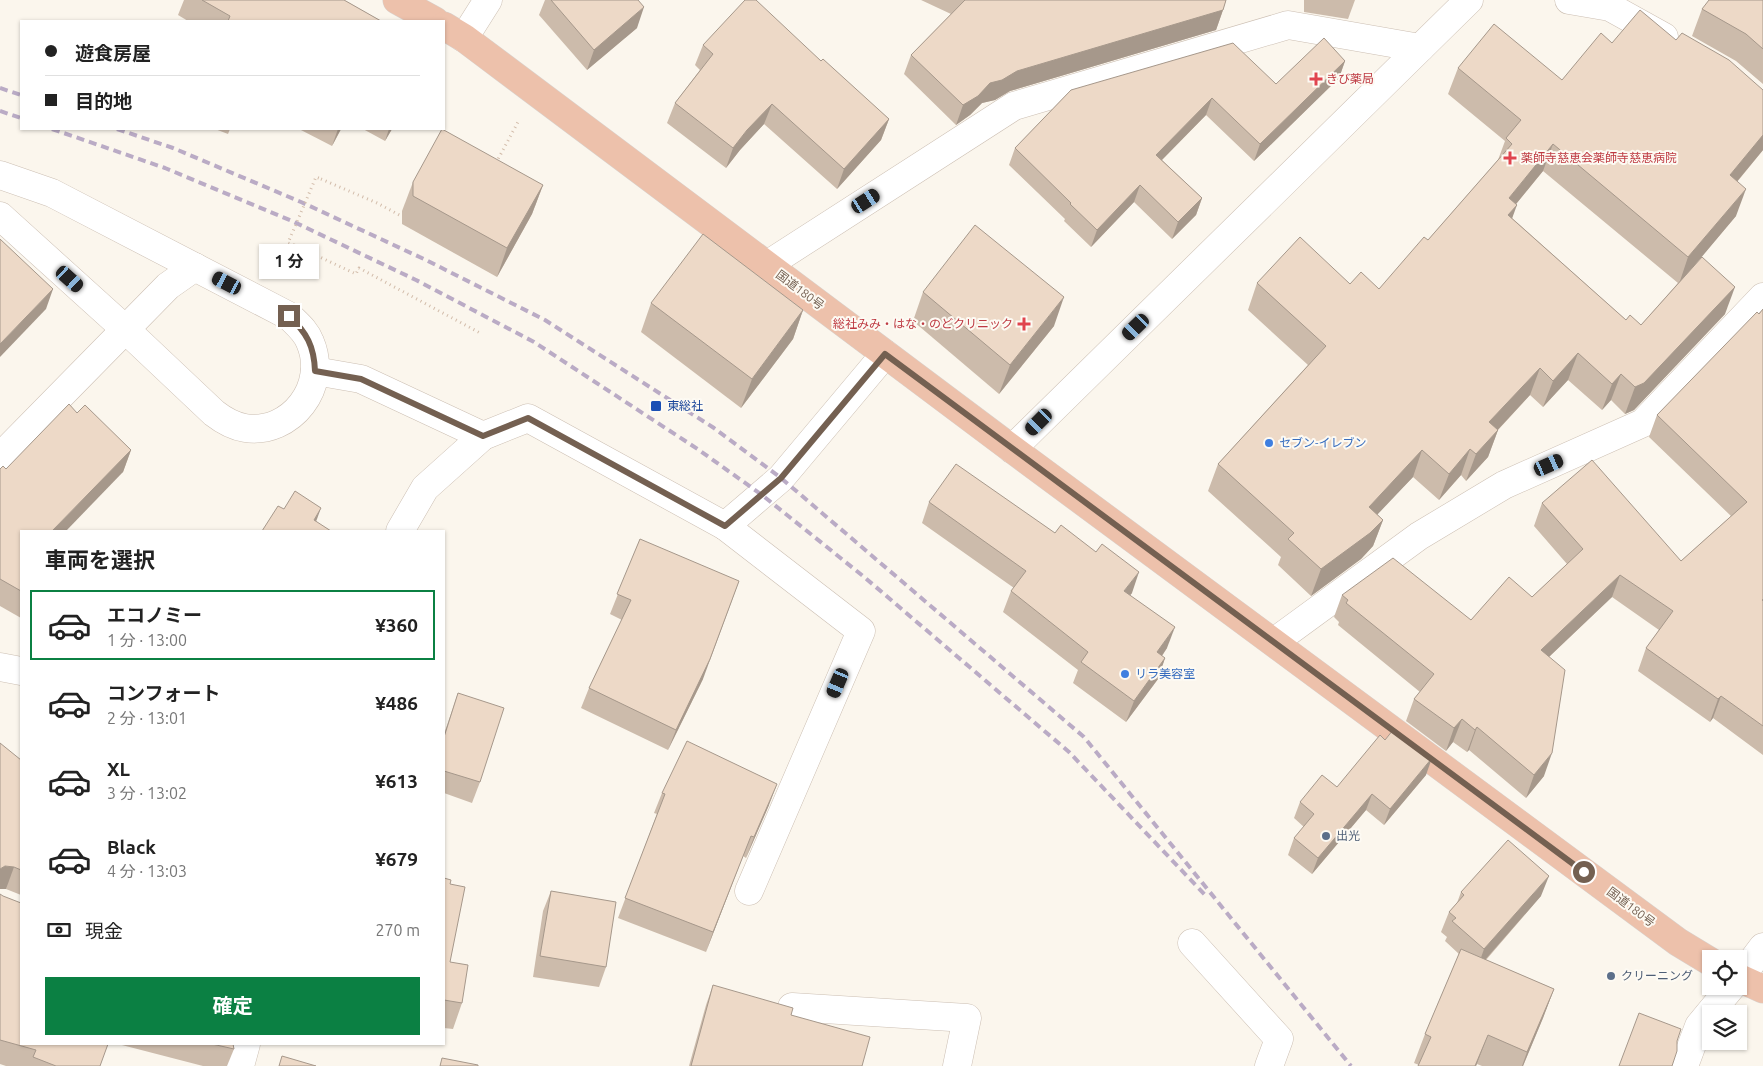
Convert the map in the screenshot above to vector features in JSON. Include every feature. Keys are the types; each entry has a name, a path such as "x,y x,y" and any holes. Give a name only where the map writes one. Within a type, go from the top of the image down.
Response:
{"highway":[{"path":"397,0 433,20"},
{"name":"国道180号","path":"454,32 1012,449 1678,942 1702,957"},
{"path":"1747,982 1763,989"}],"street":[{"path":"454,32 488,0"},
{"path":"1012,449 1469,0"},
{"path":"1568,0 1610,7 1688,51"},
{"path":"767,265 1014,106 1288,25 1420,48"},
{"path":"0,175 52,193 289,316 301,327 310,342 314,357 313,385 306,400 295,413 272,426 244,428 228,423 214,413 125,329 0,216"},
{"path":"0,458 168,286 196,267"},
{"path":"1274,642 1419,536 1504,485 1643,423 1763,297"},
{"path":"725,526 781,478 885,354"},
{"path":"315,371 361,379 483,436"},
{"path":"401,530 425,488 483,436 528,418 725,526 860,631 750,891"},
{"path":"0,667 20,671"},
{"path":"1192,943 1279,1039 1269,1066"},
{"path":"1747,968 1763,947"},
{"path":"1684,1066 1699,1026 1725,995"},
{"path":"792,1007 967,1018 956,1066"},
{"path":"240,1066 246,1045"}],"path":[{"path":"494,167 535,91"},
{"path":"409,220 376,203 316,177 288,243 356,274 359,268 482,334"}],"building":[{"path":"202,0 344,0 379,20 228,20 230,16"},
{"path":"551,0 638,0 644,7 594,50"},
{"path":"745,0 756,0 821,61 823,59 889,119 844,169 772,104 733,148 675,103 713,54 703,45"},
{"path":"965,0 1226,0 1223,10 1017,71 1002,80 990,83 978,96 963,105 911,55"},
{"path":"1709,0 1763,0 1763,49 1746,34 1702,9"},
{"path":"1640,10 1676,40 1682,33 1729,60 1763,90 1763,135 1730,175 1746,189 1688,257 1553,144 1509,198 1517,205 1508,215 1626,320 1630,315 1641,325 1702,257 1735,287 1644,383 1635,387 1621,374 1612,384 1578,353 1553,381 1540,368 1489,422 1498,430 1476,454 1470,449 1449,474 1422,450 1369,507 1383,520 1370,533 1321,569 1288,539 1294,533 1218,464 1326,346 1257,283 1300,237 1350,284 1361,272 1379,289 1424,237 1428,240 1512,144 1506,138 1521,120 1458,68 1494,24 1562,80 1601,33 1612,43"},
{"path":"1324,38 1345,61 1260,144 1212,98 1156,155 1202,198 1178,222 1140,185 1097,230 1015,148 1071,90 1233,43 1276,84"},
{"path":"441,130 444,130 543,185 507,248 413,196 413,182"},
{"path":"975,225 1064,297 1010,365 923,292"},
{"path":"703,234 803,310 752,379 651,303"},
{"path":"0,239 53,289 0,344"},
{"path":"1763,309 1763,726 1721,696 1718,699 1646,648 1673,611 1620,575 1541,650 1565,670 1552,753 1534,775 1477,727 1475,730 1462,719 1454,728 1414,699 1434,674 1346,603 1348,600 1342,595 1393,558 1471,620 1509,577 1532,597 1583,549 1542,503 1592,460 1681,561 1747,502 1657,415 1757,312 1759,314"},
{"path":"69,404 77,413 85,405 131,450 53,530 20,530 20,590 0,579 0,469 3,466 6,469"},
{"path":"956,464 1055,533 1061,525 1096,552 1102,544 1139,572 1124,591 1175,627 1157,652 1165,658 1134,701 1081,662 1088,652 1011,591 1026,571 929,502"},
{"path":"295,491 321,508 314,520 329,530 263,530 278,506 284,509"},
{"path":"640,539 739,581 710,659 676,730 589,688 631,600 617,594"},
{"path":"458,693 504,708 480,782 445,771 445,734"},
{"path":"1393,730 1432,758 1390,809 1372,794 1318,858 1294,838 1314,814 1300,802 1322,775 1337,787 1380,735 1385,740"},
{"path":"687,741 777,784 754,837 751,836 713,932 625,898 665,794 662,793"},
{"path":"0,743 20,759 20,870 5,866 0,869"},
{"path":"1508,840 1549,876 1484,949 1452,921 1456,918 1449,912 1464,895 1461,892"},
{"path":"445,878 451,880 450,884 465,887 450,962 468,965 462,1003 445,1000"},
{"path":"551,891 616,902 606,967 540,956"},
{"path":"0,894 20,903 20,1045 108,1045 100,1066 56,1066 33,1057 36,1050 0,1040"},
{"path":"1461,949 1554,989 1527,1052 1488,1035 1475,1066 1418,1066 1431,1037 1425,1034"},
{"path":"713,985 793,1008 791,1015 870,1037 862,1066 691,1066"},
{"path":"1639,1013 1681,1029 1672,1066 1619,1066"},
{"path":"216,1045 233,1045 234,1049"},
{"path":"282,1056 316,1066 279,1066"},
{"path":"442,1058 478,1065 478,1066 440,1066"}],"railway":[{"path":"0,88 20,95"},
{"path":"0,111 20,118"},
{"path":"55,130 165,168 292,221 416,280 534,342 699,450 762,495 863,576 1069,752 1207,897"},
{"path":"120,130 173,148 301,202 426,260 545,320 714,428 781,478 1084,737 1351,1066"}],"place":[{"name":"きび薬局","path":"1316,79"},
{"name":"薬師寺慈恵会薬師寺慈恵病院","path":"1510,158"},
{"name":"総社みみ・はな・のどクリニック","path":"1024,324"},
{"name":"東総社","path":"656,406"},
{"name":"セブン-イレブン","path":"1269,443"},
{"name":"リラ美容室","path":"1125,674"},
{"name":"出光","path":"1326,836"},
{"name":"クリーニング","path":"1611,976"}],"route":[{"path":"289,316 301,327 310,342 315,371 361,379 483,436 528,418 725,526 781,478 885,354 1584,872"}]}
